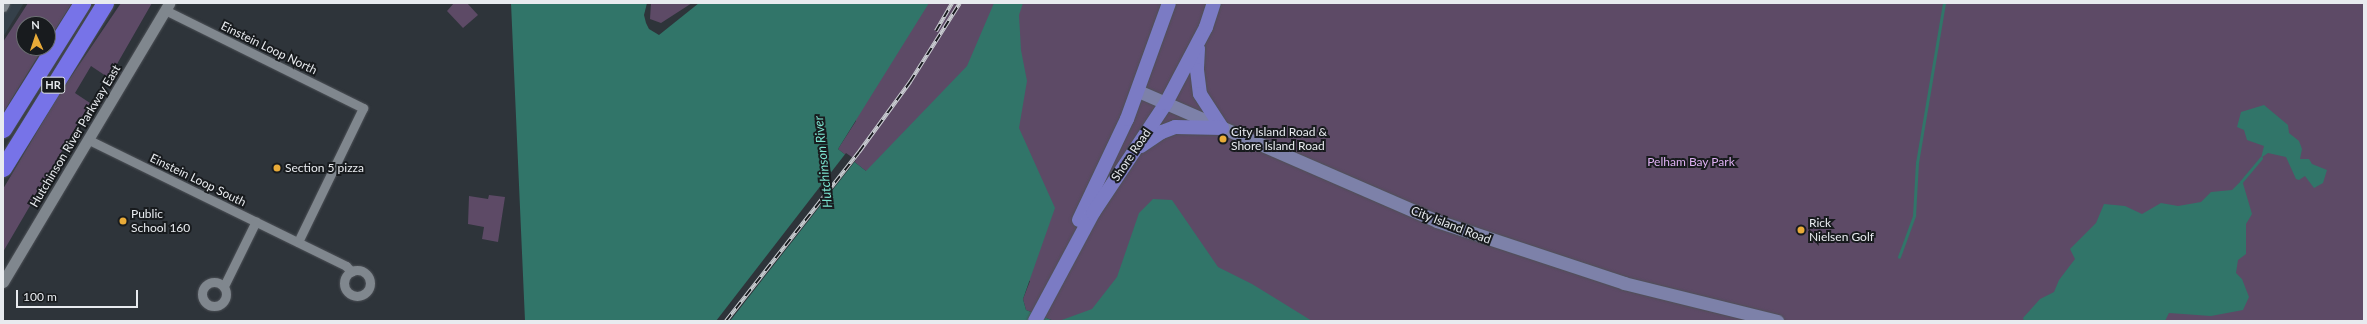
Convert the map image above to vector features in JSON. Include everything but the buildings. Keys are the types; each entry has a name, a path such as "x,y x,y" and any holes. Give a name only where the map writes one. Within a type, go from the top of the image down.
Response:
{"highway":[{"name":"HR","path":"3,129 82,3"},
{"name":"HR","path":"3,168 104,3"}],"main road":[{"name":"Shore Road","path":"1043,305 1057,265 1116,146 1138,91 1169,3"},
{"name":"Shore Road","path":"1035,321 1093,213 1166,103 1198,42 1214,3"},
{"path":"1198,42 1197,70 1200,94 1222,128"},
{"name":"City Island Road","path":"1138,91 1390,201 1503,244 1624,283 1777,321"},
{"path":"1134,151 1168,129 1192,126 1222,128"}],"street":[{"path":"3,7 5,3"},
{"name":"Einstein Loop North","path":"167,7 363,108 298,242"},
{"name":"Hutchinson River Parkway East","path":"3,282 167,7"},
{"name":"Einstein Loop South","path":"89,140 346,266 352,272"},
{"path":"224,286 256,221"}],"shaded area":[{"path":"3,3 24,3 3,37"}],"green space":[{"path":"28,3 72,3 56,28 56,16 20,16"},
{"path":"121,3 152,3 109,78 91,66 75,93 90,103 3,252 3,189 60,93"},
{"path":"454,3 467,3 478,15 463,28 447,11"},
{"path":"651,3 692,3 661,23 650,19"},
{"name":"Pelham Bay Park","path":"839,3 2364,3 2364,321 1054,321 1026,310 1023,299 1030,281 866,171 838,149 856,121"},
{"path":"16,22 16,56 38,56 3,113 3,42"},
{"path":"489,195 505,197 498,242 482,239 484,227 468,224 469,196 488,199"}],"water":[{"name":"Hutchinson River","path":"511,3 647,3 644,15 646,23 649,29 659,35 699,3 929,3 838,149 866,171 967,66 994,3 1023,3 1019,15 1021,50 1027,81 1019,128 1055,208 1023,299 1026,310 1054,321 525,321"},
{"path":"2264,105 2288,125 2289,133 2299,141 2302,149 2300,159 2309,159 2312,164 2327,170 2323,183 2314,188 2305,176 2299,180 2296,179 2286,157 2268,153 2261,158 2264,146 2247,140 2244,130 2237,127 2241,112"},
{"path":"2242,180 2252,214 2246,224 2246,254 2238,260 2236,273 2242,279 2249,297 2243,310 2211,316 2169,313 2165,321 2024,321 2023,318 2040,299 2054,292 2059,280 2075,259 2070,249 2096,223 2104,204 2125,206 2142,214 2161,203 2178,206 2201,202 2211,192 2232,190"},
{"path":"1153,199 1172,200 1218,267 1252,284 1312,321 1059,321 1092,309 1117,277 1139,213"}],"pier":[{"path":"846,153 856,160 730,321 716,321"}],"waterway":[{"path":"1899,257 1914,216 1917,163 1944,3"},
{"path":"2241,182 2261,158"}],"railway":[{"path":"936,31 952,3"},
{"path":"726,321 859,152 910,82 960,3"}],"place":[{"name":"City Island Road & Shore Island Road","path":"1223,139"},
{"name":"Section 5 pizza","path":"277,168"},
{"name":"Public School 160","path":"123,221"},
{"name":"Rick Nielsen Golf","path":"1801,230"}]}
